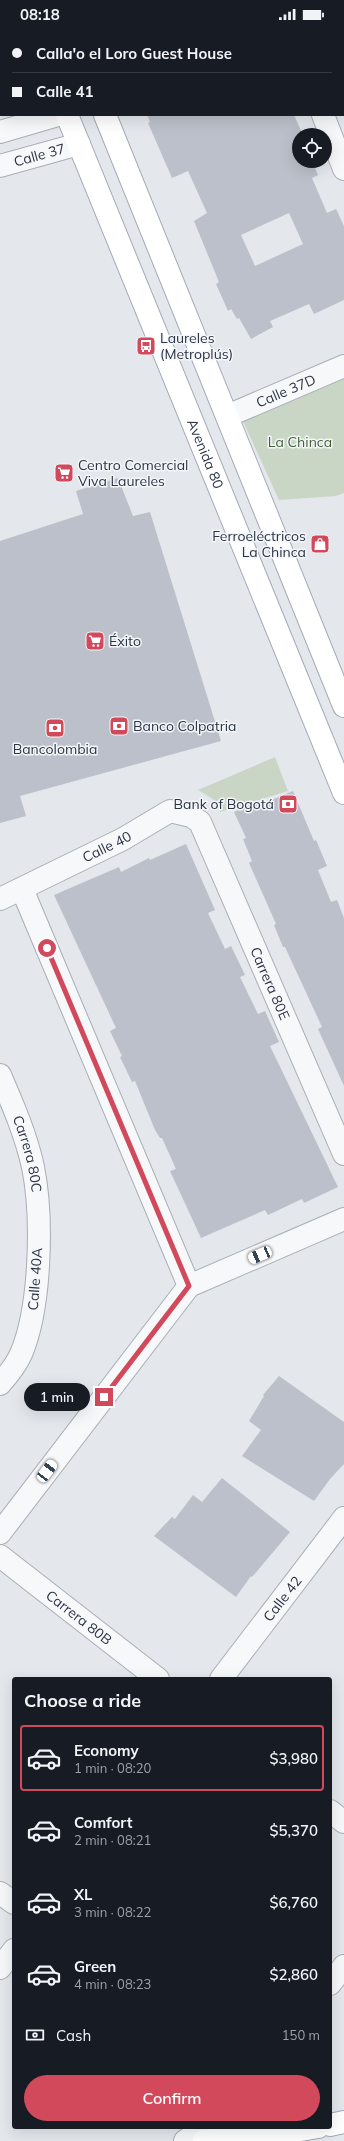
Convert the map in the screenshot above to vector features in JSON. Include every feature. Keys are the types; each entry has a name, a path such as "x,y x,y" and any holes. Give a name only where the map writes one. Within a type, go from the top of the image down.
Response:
{"main road":[{"name":"Avenida 80","path":"67,116 344,793"},
{"path":"105,116 344,706"},
{"path":"332,2125 344,2122"},
{"path":"204,2141 276,2134 306,2129"}],"street":[{"path":"0,132 55,116"},
{"path":"324,116 337,133 344,170"},
{"name":"Calle 37","path":"0,166 79,144"},
{"name":"Calle 37D","path":"227,416 344,366"},
{"name":"Calle 40","path":"22,889 123,839 170,811 192,816"},
{"name":"Carrera 80E","path":"192,816 200,822 344,1154"},
{"path":"0,899 22,889 189,1286"},
{"name":"Carrera 80C","path":"0,1075 18,1117 33,1166 37,1190 38,1237"},
{"path":"0,1533 189,1286 344,1219"},
{"name":"Calle 40A","path":"0,1384 20,1355 30,1327 36,1298 38,1237"},
{"name":"Calle 42","path":"223,1677 344,1518"},
{"name":"Carrera 80B","path":"0,1556 155,1677"},
{"path":"332,1813 344,1822"},
{"path":"0,1893 12,1902"},
{"path":"0,1968 12,1953"},
{"path":"332,1981 344,1966"},
{"path":"185,2141 202,2129"}],"green space":[{"name":"La Chinca","path":"344,374 344,493 336,496 279,500 242,419"},
{"path":"275,757 288,791 220,812 213,799 198,790"}],"building":[{"path":"147,116 294,116 300,128 292,128 292,168 315,168 318,175 312,178 327,213 336,209 344,226 344,300 314,314 309,304 270,321 273,327 251,339 239,318 237,319 231,309 228,311 216,284 219,282 194,221 207,213 188,171 172,178 148,123 150,122","holes":["289,213 303,244 255,266 241,235"]},
{"name":"Centro Comercial Viva Laureles","path":"118,478 133,516 150,512 221,741 20,796 26,816 0,823 0,541 83,514 76,491"},
{"path":"293,791 314,841 316,840 327,866 318,870 331,902 337,900 344,918 344,1086 318,1029 322,1027 285,947 283,947 274,925 276,924 249,863 252,861 243,839 246,838 234,812 256,802 257,806"},
{"path":"186,844 215,910 208,913 225,949 231,946 245,975 240,977 258,1014 265,1011 279,1042 270,1046 338,1187 304,1203 302,1199 268,1215 265,1210 201,1238 170,1171 176,1169 162,1138 160,1138 155,1130 135,1081 132,1082 120,1057 122,1056 110,1031 116,1028 54,895 119,867 121,872 149,858 150,860"},
{"path":"279,1376 344,1422 344,1464 330,1479 314,1501 242,1456 261,1430 249,1421 264,1396 263,1395"},
{"path":"222,1478 290,1532 252,1577 251,1576 236,1597 154,1536 172,1517 175,1519 193,1495 202,1502"}],"place":[{"name":"Laureles (Metroplús)","path":"146,346"},
{"name":"Centro Comercial Viva Laureles","path":"64,473"},
{"name":"Ferroeléctricos La Chinca","path":"320,544"},
{"name":"Éxito","path":"95,641"},
{"name":"Banco Colpatria","path":"119,726"},
{"name":"Bancolombia","path":"55,728"},
{"name":"Bank of Bogotá","path":"288,804"}],"route":[{"path":"47,948 189,1286 104,1397"}]}
